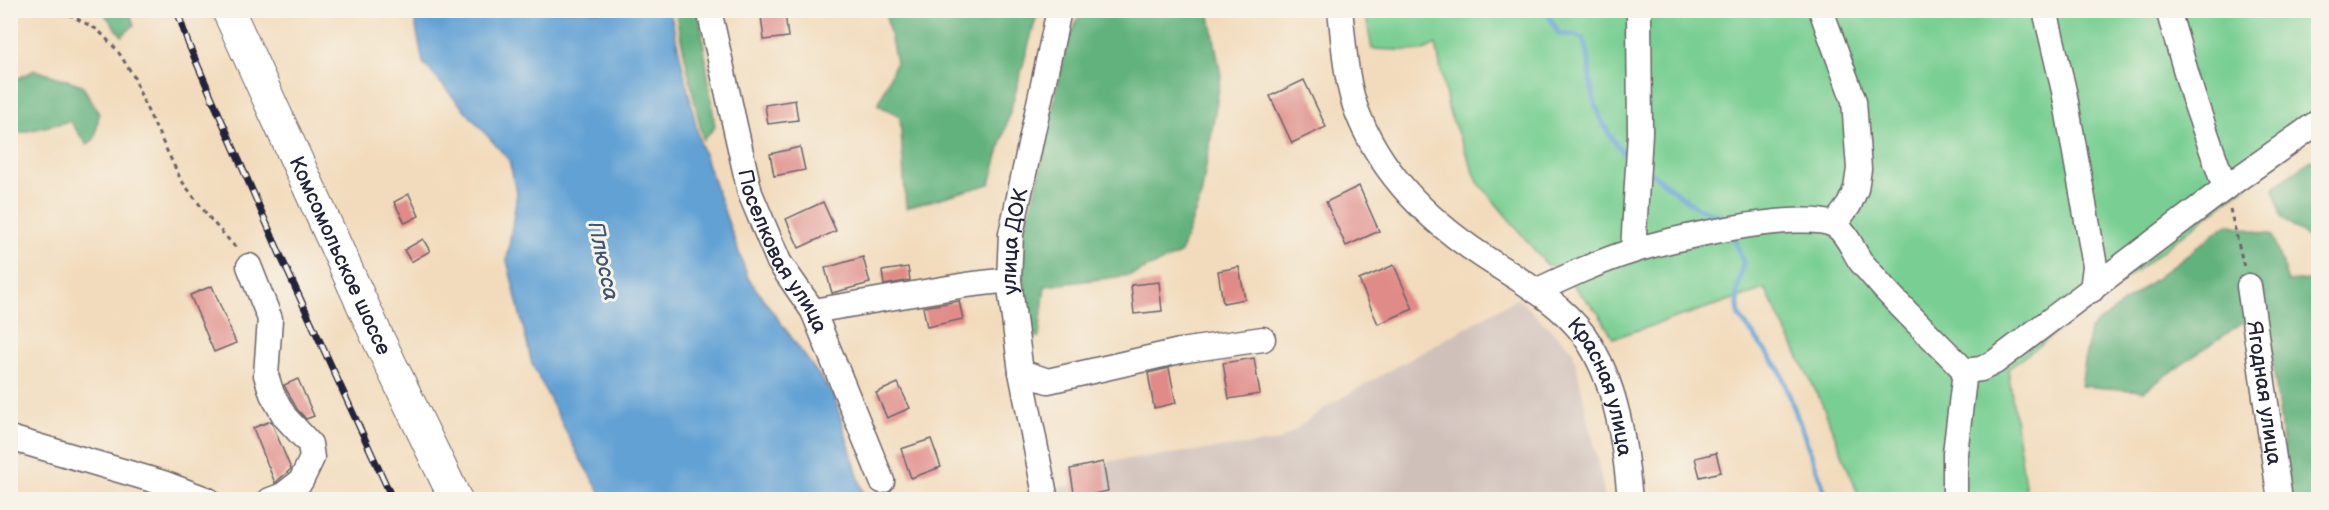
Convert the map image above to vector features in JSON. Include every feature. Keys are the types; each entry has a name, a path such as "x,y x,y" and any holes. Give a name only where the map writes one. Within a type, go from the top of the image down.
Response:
{"main road":[{"name":"Комсомольское шоссе","path":"228,10 376,334 456,500"}],"street":[{"name":"Поселковая улица","path":"709,10 750,193 779,262 813,311 882,481"},
{"name":"улица ДОК","path":"1046,500 1021,372 1009,280 1011,234 1059,10"},
{"path":"1340,10 1356,107 1368,134 1401,186 1428,215 1459,241 1536,291 1633,250 1735,227 1769,222 1812,221 1834,225 1845,236 1861,261 1882,286 1965,371"},
{"path":"1633,250 1640,133 1639,10"},
{"path":"1821,10 1854,101 1859,168 1856,189 1849,205 1834,225"},
{"path":"2045,10 2064,91 2095,266 2092,290"},
{"path":"2168,10 2193,96 2225,188"},
{"path":"1965,371 1981,369 1995,362 2225,188 2319,122"},
{"path":"249,266 270,319 266,375 272,394 285,417 310,444 312,458 301,481 283,495 270,500"},
{"path":"813,311 1009,280"},
{"name":"Ягодная улица","path":"2249,286 2280,500"},
{"name":"Красная улица","path":"1536,291 1564,313 1584,335 1599,362 1617,406 1630,500"},
{"path":"1021,372 1048,381 1180,351 1263,339"},
{"path":"1955,500 1955,453 1965,371"},
{"path":"10,438 162,483 207,500"}],"path":[{"path":"61,10 98,30 117,50 133,75 181,180 249,266"},
{"path":"2225,188 2249,286"}],"shaded area":[{"path":"1518,298 1573,351 1604,499 982,500 1072,485 1070,469 1103,462 1279,441 1329,405"}],"green space":[{"path":"102,11 129,11 134,25 122,36"},
{"path":"675,11 699,11 715,127 703,140"},
{"path":"885,11 1038,11 990,184 906,208 900,116 878,105 896,62"},
{"path":"1081,11 1209,11 1221,76 1201,196 1180,254 1131,275 1045,286 1039,337 1027,338 1020,240 1037,185 1064,52"},
{"path":"1365,11 2318,11 2318,131 2008,369 2027,499 1860,499 1823,406 1765,289 1613,338 1599,314 1572,284 1565,268 1547,265 1478,182 1449,112 1436,44 1422,51 1372,49"},
{"path":"35,70 82,85 99,114 95,138 87,145 70,121 11,135 11,82"},
{"path":"2311,160 2318,161 2318,247 2281,216 2274,187"},
{"path":"2227,224 2272,235 2288,282 2318,279 2318,499 2290,499 2266,306 2144,391 2081,386 2090,329"}],"water":[{"name":"Плюсса","path":"413,11 670,11 700,143 748,278 834,396 865,499 604,499 579,457 532,364 507,260 517,193 509,160 423,63"}],"building":[{"path":"785,13 788,37 764,40 761,16"},
{"path":"1304,80 1326,127 1292,143 1270,96"},
{"path":"795,100 798,120 768,124 765,105"},
{"path":"800,147 805,170 774,176 770,154"},
{"path":"1359,186 1379,231 1346,246 1326,202"},
{"path":"409,194 419,216 405,223 394,202"},
{"path":"823,202 836,231 799,248 786,219"},
{"path":"423,239 430,251 411,262 404,250"},
{"path":"863,257 870,283 832,293 825,268"},
{"path":"1394,265 1413,309 1378,324 1359,280"},
{"path":"908,267 910,280 884,285 882,271"},
{"path":"1239,267 1245,299 1223,303 1218,271"},
{"path":"1159,282 1162,311 1134,314 1131,285"},
{"path":"212,286 236,343 214,352 190,295"},
{"path":"959,301 963,319 927,327 923,307"},
{"path":"1254,358 1260,394 1229,399 1223,363"},
{"path":"1169,368 1176,403 1154,408 1148,373"},
{"path":"298,379 314,416 306,419 297,409 284,385"},
{"path":"898,383 910,408 887,418 876,393"},
{"path":"271,421 291,469 275,483 253,428"},
{"path":"931,439 941,467 911,478 901,449"},
{"path":"1716,453 1721,472 1700,477 1695,458"},
{"path":"1103,462 1108,491 1075,498 1070,469"}],"waterway":[{"path":"1546,10 1559,34 1574,35 1583,39 1586,45 1596,107 1604,126 1631,161"},
{"path":"1646,169 1696,207 1723,217 1727,221"},
{"path":"1735,238 1743,263 1737,293 1739,316 1780,370 1828,500"}],"railway":[{"path":"177,10 188,43 282,259 393,500"}]}
